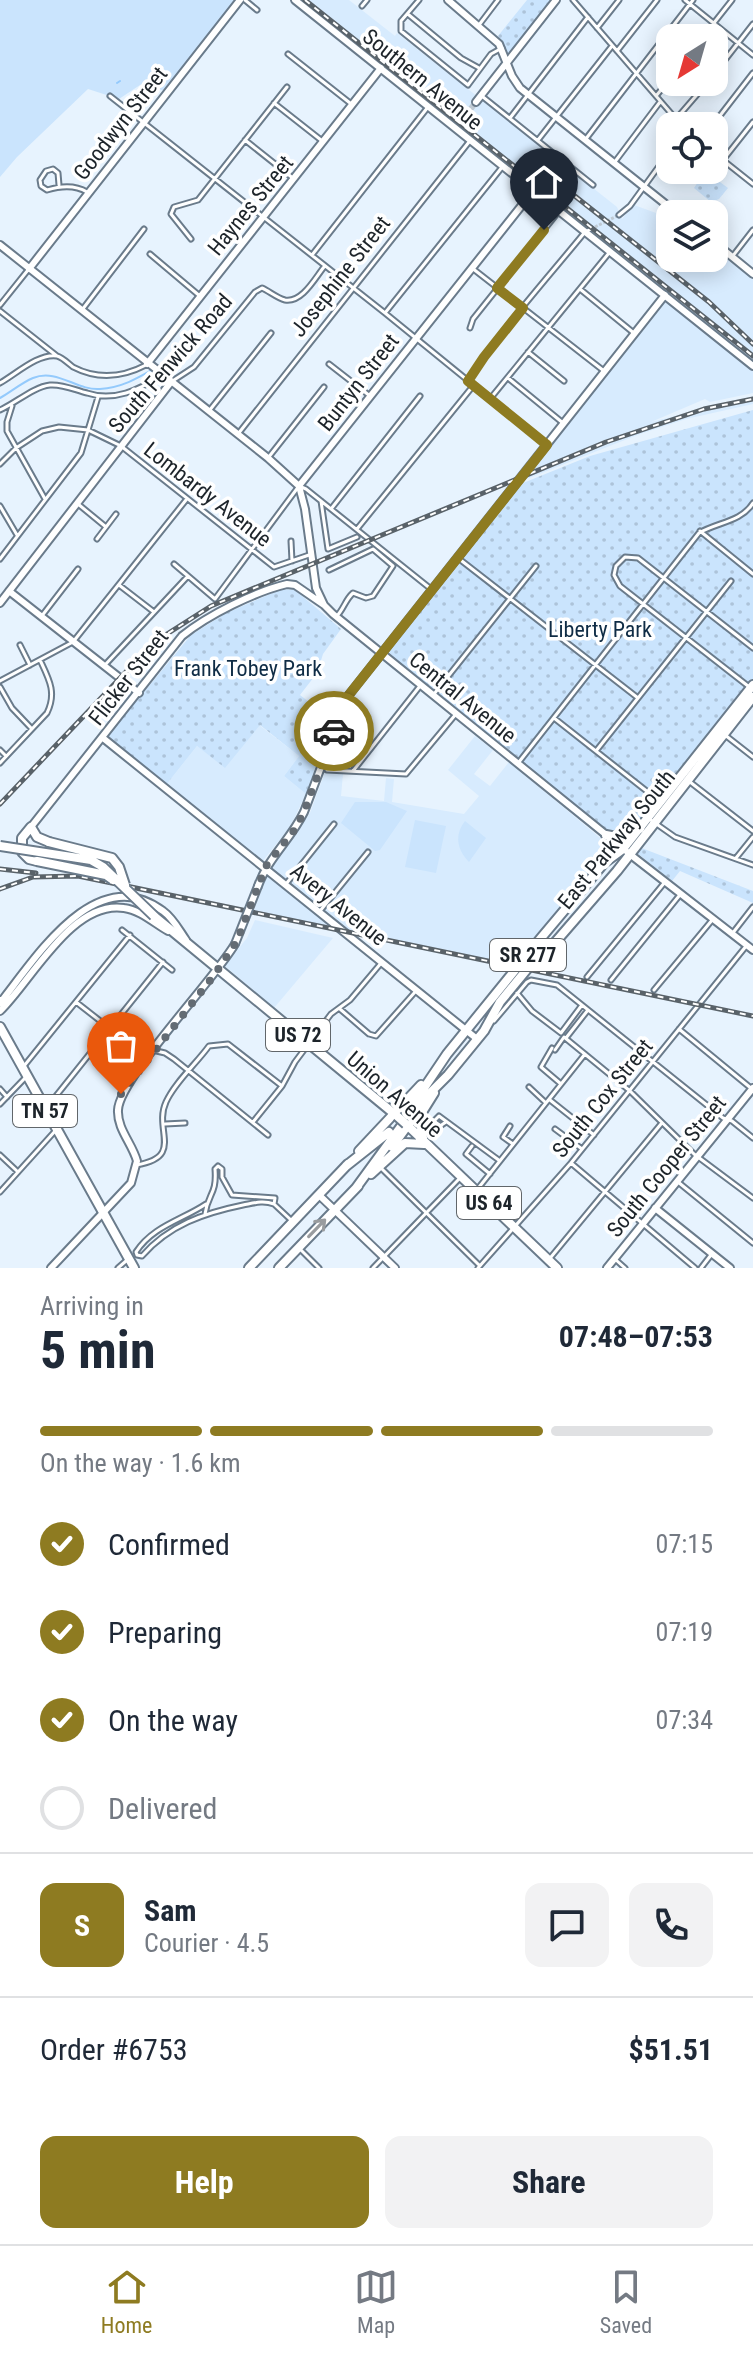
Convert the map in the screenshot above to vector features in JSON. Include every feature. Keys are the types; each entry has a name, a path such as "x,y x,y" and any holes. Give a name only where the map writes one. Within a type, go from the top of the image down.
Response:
{"main road":[{"name":"Goodwyn Street","path":"29,269 87,192 243,0"},
{"name":"Southern Avenue","path":"295,0 428,106 458,126 471,140 753,366"},
{"path":"448,0 502,48 515,82 527,94 660,200"},
{"path":"479,99 556,0"},
{"name":"Haynes Street","path":"147,364 381,68"},
{"name":"Buntyn Street","path":"299,486 534,190"},
{"path":"0,245 299,486"},
{"path":"728,254 753,274"},
{"path":"51,1268 131,1183 136,1165 119,1134 114,1111 117,1092 235,944 265,868 304,812 348,696 665,295"},
{"name":"South Fenwick Road","path":"0,603 171,382"},
{"name":"Central Avenue","path":"299,486 305,509 309,555 316,588 324,605 626,852 750,948"},
{"name":"Flicker Street","path":"31,827 182,636 195,626 287,584 295,585 324,605"},
{"path":"9,591 139,693"},
{"name":"East Parkway South","path":"356,1188 405,1118 448,1075 490,1021 500,1002 528,968 552,946 750,695"},
{"name":"Avery Avenue","path":"103,738 477,1039"},
{"name":"East Parkway South","path":"346,1166 384,1138 541,938 611,858 626,852 635,834 651,820"},
{"path":"31,827 37,837 49,842 112,858 119,867 127,890 106,875 25,856 20,847 22,838 31,827"},
{"path":"606,835 627,839 635,834"},
{"path":"606,835 614,849 611,858"},
{"name":"Union Avenue","path":"0,846 91,860 103,867 154,916 396,1115 557,1268"},
{"path":"0,1011 52,944 103,899 122,897 141,900 163,911 188,943"},
{"path":"93,909 113,907 136,911 188,943"},
{"path":"0,1002 27,975"},
{"name":"TN 57","path":"0,1027 134,1268"},
{"path":"249,1268 438,1067"},
{"path":"366,1178 448,1075"},
{"name":"South Cooper Street","path":"607,1268 752,1088"},
{"path":"279,1268 366,1178 405,1143 427,1144 419,1117 436,1091"},
{"path":"374,1097 397,1103 409,1098"},
{"path":"374,1097 381,1119 377,1132"},
{"path":"319,1195 395,1268"},
{"path":"661,1200 662,1207 676,1224"},
{"path":"655,1208 730,1268"}],"street":[{"path":"243,0 257,10"},
{"path":"362,6 367,0"},
{"path":"419,0 401,21 401,31 468,85 491,54 502,48"},
{"path":"479,25 498,0"},
{"path":"597,28 619,0"},
{"path":"617,51 657,0"},
{"path":"685,0 692,2 753,55"},
{"path":"714,23 732,0"},
{"path":"576,1 670,112"},
{"path":"585,140 692,2"},
{"path":"408,14 461,58 479,68"},
{"path":"510,118 588,17"},
{"path":"728,56 753,24"},
{"path":"538,140 612,45"},
{"path":"288,54 353,106"},
{"path":"723,112 753,73"},
{"path":"191,239 171,214 179,204 198,200 287,87"},
{"path":"110,96 547,445"},
{"path":"682,112 696,96"},
{"path":"479,99 510,118 593,185"},
{"path":"614,163 661,102"},
{"path":"274,103 324,142"},
{"path":"312,255 428,106"},
{"path":"728,154 753,122"},
{"path":"245,140 294,179"},
{"name":"Josephine Street","path":"238,434 471,140"},
{"path":"728,163 752,180"},
{"path":"385,313 503,166"},
{"path":"59,185 58,173 51,168 40,180 41,186 47,190 59,185 79,187 87,192"},
{"path":"619,215 630,206 656,169"},
{"path":"470,328 473,319 559,211"},
{"path":"82,310 144,229"},
{"path":"732,257 753,230"},
{"path":"468,381 523,308 588,231"},
{"path":"490,399 610,251"},
{"path":"150,254 201,297"},
{"name":"South Fenwick Road","path":"171,382 194,367 255,292 262,288 290,300 306,290 324,266"},
{"path":"472,268 604,371"},
{"path":"0,305 29,269"},
{"path":"580,289 635,334"},
{"path":"0,311 57,356 84,372 114,376 147,364"},
{"path":"209,411 271,333"},
{"path":"528,352 564,381"},
{"path":"0,383 37,360 57,356"},
{"path":"329,364 370,396"},
{"path":"0,410 44,386 54,385 98,397 112,397 126,394 162,375"},
{"path":"508,378 563,423"},
{"path":"357,529 473,385"},
{"path":"268,458 324,387"},
{"path":"331,509 420,396"},
{"path":"0,559 81,453 98,397"},
{"path":"13,404 7,431 45,499"},
{"path":"0,464 16,448 42,431 59,427 88,430"},
{"name":"Lombardy Avenue","path":"88,430 121,446 275,567 292,562"},
{"path":"299,486 431,589"},
{"name":"Buntyn Street","path":"188,576 215,599 299,486"},
{"path":"0,681 73,642 187,498"},
{"path":"321,501 328,549 357,537"},
{"path":"77,503 106,527"},
{"path":"518,764 700,531 743,515 753,503"},
{"path":"0,506 17,535"},
{"path":"97,539 116,514"},
{"path":"700,531 753,574"},
{"path":"291,541 292,562 309,555"},
{"path":"329,570 373,549 393,566 373,596 366,598 353,593 336,617"},
{"path":"456,557 638,698"},
{"path":"750,695 687,638 620,586 614,575 617,563 628,557 640,560 753,648"},
{"path":"104,666 188,576 174,564"},
{"path":"433,696 536,566"},
{"path":"41,617 78,569"},
{"path":"596,751 731,581"},
{"path":"119,585 154,612"},
{"path":"20,645 30,665"},
{"path":"0,763 47,713 52,703 53,690 40,660"},
{"path":"353,771 420,685"},
{"path":"0,687 12,708 32,729"},
{"path":"327,770 406,774 456,714"},
{"path":"554,718 663,804"},
{"path":"721,732 753,757"},
{"path":"0,750 6,756"},
{"path":"684,777 753,831"},
{"path":"651,820 675,837 753,865"},
{"path":"286,884 334,824"},
{"path":"736,858 753,837"},
{"path":"320,911 368,852"},
{"path":"587,977 665,882"},
{"path":"611,980 681,894"},
{"path":"732,934 753,907"},
{"path":"654,990 713,919"},
{"path":"122,930 172,970"},
{"path":"0,1104 130,935"},
{"name":"South Cox Street","path":"479,1267 571,1163 679,1029 750,948"},
{"path":"45,1110 163,962"},
{"path":"253,1122 282,1086 308,1043 331,1014 340,1009 382,962"},
{"path":"482,1013 490,1021 496,1021 531,980 551,984 753,1138"},
{"path":"340,1009 369,1034 376,1036 416,990"},
{"path":"517,993 532,1011 630,1091 698,1156 753,1198"},
{"path":"76,1002 131,1045 165,1053 268,1135"},
{"path":"564,1036 582,1005"},
{"path":"561,1084 541,1067 588,1010"},
{"path":"679,1029 752,1088"},
{"path":"136,1165 155,1160 162,1154 165,1104 209,1046 220,1043 234,1048 282,1086"},
{"path":"476,1191 585,1054"},
{"path":"529,1087 594,1135"},
{"path":"0,1089 7,1097"},
{"path":"446,1122 500,1161"},
{"path":"165,1124 185,1123"},
{"path":"548,1260 662,1123"},
{"path":"510,1126 503,1137 513,1144"},
{"path":"555,1129 582,1149"},
{"path":"0,1192 56,1130"},
{"path":"472,1146 466,1154 490,1174"},
{"path":"0,1155 18,1172"},
{"path":"571,1163 695,1268"},
{"path":"205,1214 206,1204 217,1187 215,1169 218,1166 232,1195 275,1198 274,1204"},
{"path":"379,1167 479,1267"},
{"path":"373,1268 461,1177"},
{"path":"677,1181 753,1243"},
{"path":"206,1204 164,1225 142,1244 137,1255 142,1256 174,1228 205,1214 259,1201 274,1204 293,1222"},
{"path":"298,1248 319,1268"},
{"path":"701,1268 712,1254"},
{"path":"118,1268 128,1258"},
{"path":"614,1259 625,1268"}],"shaded area":[{"path":"299,0 349,0 395,36 397,33 617,207 622,219 634,205 656,213 656,272 728,272 728,259 753,279 753,362"},
{"path":"667,301 753,368 753,393 710,402 705,399 651,422 753,397 753,404 686,419 640,434 524,480 664,302"},
{"path":"259,725 299,756 284,776 306,794 290,827 262,862 166,785 197,746 225,767"},
{"path":"475,736 493,750 474,774 490,786 509,762 611,847 535,940 517,967 254,911 270,868 310,813 325,772 343,774 341,796 384,801 386,778 394,779 392,802 464,814 479,796 448,770"},
{"path":"255,920 333,938 274,1008 225,966 247,938"}],"green space":[{"path":"0,0 235,0 164,91 143,83 119,99 88,89 0,177"},
{"path":"527,0 554,0 509,57 498,36"},
{"path":"697,184 723,184 728,188 719,199 709,200 694,188"},
{"name":"Liberty Park","path":"753,410 753,681 629,837 613,835 390,657 389,651 523,483 590,456"},
{"name":"Frank Tobey Park","path":"282,589 295,590 341,629 323,654 317,673 300,695 332,720 306,794 284,776 299,756 260,725 225,768 197,746 166,785 107,737 191,635 226,613"},
{"path":"355,802 386,802 407,811 380,850 375,851 341,823"},
{"path":"415,820 446,826 436,873 405,867"},
{"path":"465,821 486,838 469,862 458,842"},
{"path":"639,847 753,891 753,903 680,871 672,881 637,853"}],"waterway":[{"path":"0,398 29,380 42,376 92,389 112,387 133,380 181,355"}],"tunnel":[{"path":"459,124 476,102"},
{"path":"591,229 619,215"}],"railway":[{"path":"305,0 753,356"},
{"path":"566,189 709,302 753,344"},
{"path":"0,804 142,655 167,634 211,606 606,442 704,409 753,399"},
{"path":"0,869 36,873"},
{"path":"0,889 33,877 78,876 753,1016"}],"way so far":[{"path":"121,1094 215,974 237,941 266,866 295,829 304,812 334,731"}],"route":[{"path":"334,731 348,696 547,445 468,381 523,308 497,288 544,230"}]}
